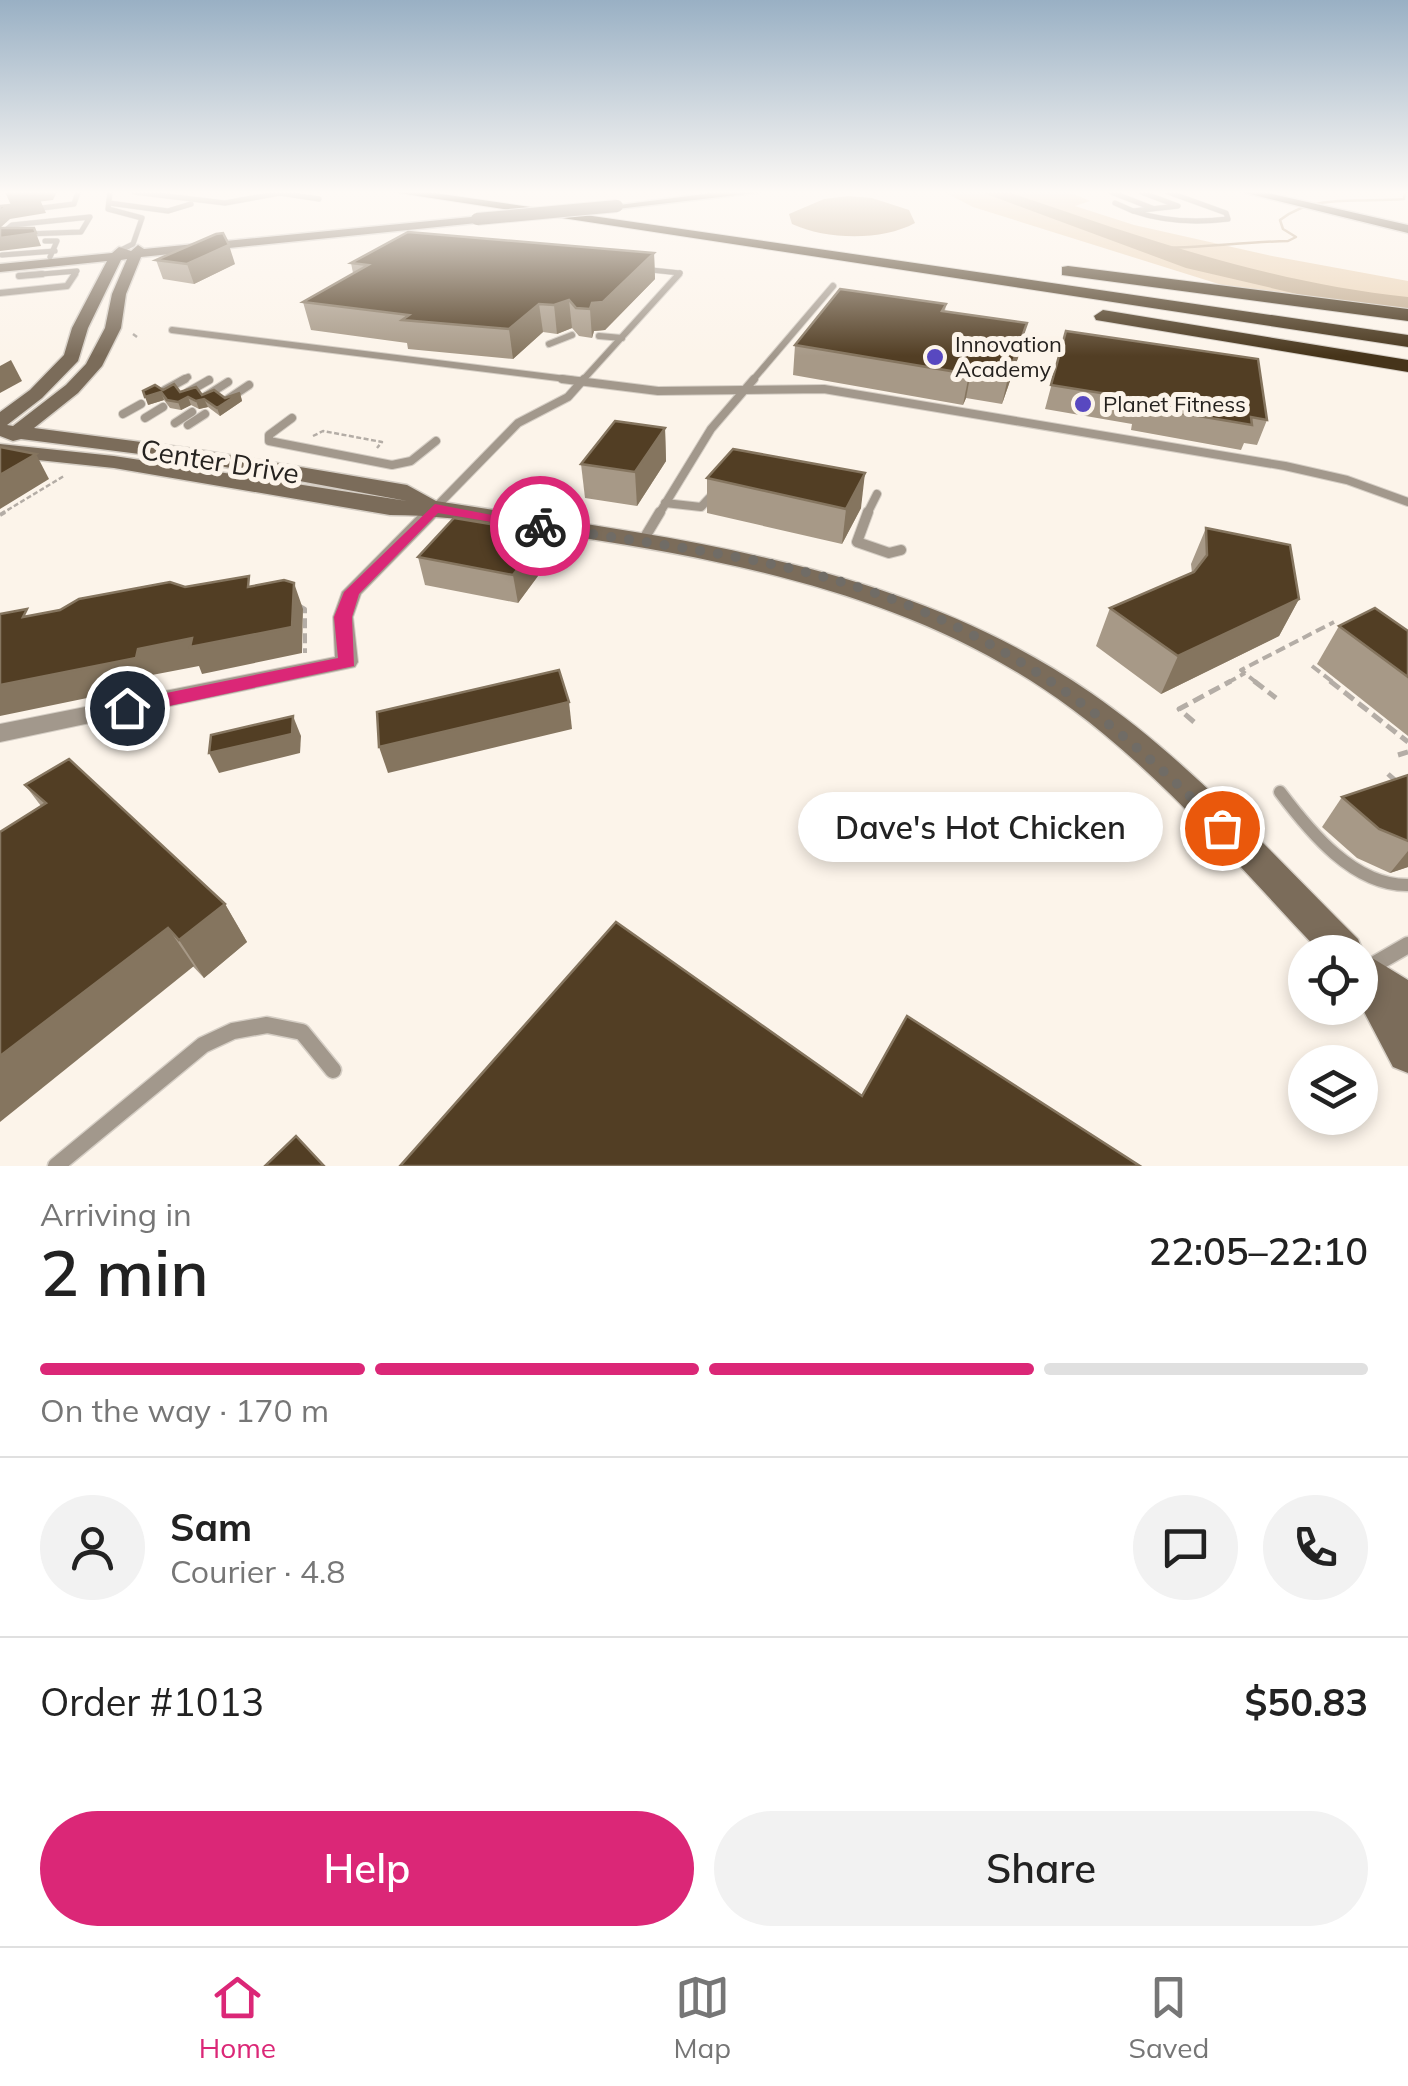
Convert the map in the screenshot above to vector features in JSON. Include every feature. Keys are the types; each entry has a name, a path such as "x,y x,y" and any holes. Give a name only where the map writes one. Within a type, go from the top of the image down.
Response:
{"highway":[{"path":"716,246 1056,308"},
{"path":"765,246 1408,341"},
{"path":"807,246 1408,333"},
{"path":"862,246 1000,263"},
{"path":"1053,269 1408,315"},
{"path":"1091,314 1408,366"}],"main road":[{"path":"2,259 197,246"},
{"path":"2,259 51,250 128,251"},
{"path":"3,435 72,389 93,366 113,328 128,251"},
{"path":"3,435 72,357 80,328 128,251"},
{"name":"Center Drive","path":"3,435 114,462 390,508 435,508 828,578 920,610 1017,658 1081,700 1156,761 1328,935"},
{"name":"Center Drive","path":"1378,980 1408,1004"},
{"name":"Center Drive","path":"1378,1001 1408,1052"}],"street":[{"path":"0,734 347,662 343,617 352,592 435,508"}],"lane":[{"path":"51,250 53,246"},
{"path":"128,251 130,246"},
{"path":"435,508 518,423 564,400 583,382 680,274 638,269"},
{"path":"0,294 67,286 77,271 19,276"},
{"path":"642,543 710,429 832,286"},
{"path":"172,330 658,391 824,389 1327,474 1408,502"},
{"path":"549,344 572,335"},
{"path":"598,336 622,338"},
{"path":"169,390 192,377"},
{"path":"190,394 213,380"},
{"path":"211,397 232,383"},
{"path":"232,400 254,386"},
{"path":"127,415 146,404"},
{"path":"150,419 167,408"},
{"path":"170,422 188,411"},
{"path":"193,425 210,414"},
{"path":"292,418 268,435 268,441 392,465 416,458 436,441"},
{"path":"665,503 700,507 726,478"},
{"path":"877,494 856,535 857,542 888,554 901,550"},
{"path":"1280,792 1291,808 1359,872 1384,886 1408,885"},
{"path":"1378,955 1408,945"},
{"path":"56,1166 203,1044 233,1032 267,1025 302,1032 333,1070"}],"path":[{"path":"0,515 78,468"},
{"path":"296,604 306,609 305,656"},
{"path":"1276,698 1241,670 1334,622"},
{"path":"1312,666 1408,742"},
{"path":"1194,722 1179,708 1245,673"},
{"path":"1398,755 1408,752"},
{"path":"1388,774 1407,790"}],"shaded area":[{"path":"1099,246 1229,246 1408,281 1408,311 1225,286"}],"building":[{"path":"187,246 226,246 187,264 156,260"},
{"path":"381,246 577,246 654,253 603,302 592,303 590,309 576,308 569,300 539,304 509,329 402,320 409,315 303,302 368,265 351,263"},
{"path":"840,289 946,304 942,311 1027,323 1009,373 972,367 969,374 795,345"},
{"path":"1066,331 1258,359 1267,420 1251,417 1252,425 1139,406 1139,399 1051,385"},
{"path":"174,384 180,392 196,387 202,395 214,390 225,398 240,393 217,408 204,399 188,397 178,402 167,400 161,392 145,397 143,391 155,385 163,390"},
{"path":"615,421 665,428 635,472 581,464"},
{"path":"0,447 36,454 0,475"},
{"path":"733,449 865,473 846,509 707,478"},
{"path":"454,518 545,533 513,575 418,557"},
{"path":"1206,528 1290,545 1299,599 1178,656 1110,608 1194,572 1207,555"},
{"path":"249,576 248,587 284,580 294,583 292,627 190,647 192,638 138,649 136,658 0,685 0,614 27,609 23,617 60,610 79,599 170,582 185,587"},
{"path":"1375,608 1408,631 1408,677 1339,626"},
{"path":"559,670 569,702 379,747 377,712"},
{"path":"293,716 292,734 209,753 211,735"},
{"path":"69,759 225,904 179,940 168,928 0,1056 0,832 46,803 25,785"},
{"path":"1408,775 1408,841 1379,829 1342,797"},
{"path":"616,922 862,1096 907,1016 1140,1166 400,1166"},
{"path":"296,1136 324,1166 265,1166"}],"waterway":[{"path":"1146,246 1194,263 1340,297 1408,304"},
{"path":"1146,248 1192,246"}],"way so far":[{"path":"540,526 802,572 920,610 1017,658 1081,700 1156,761 1222,828"}],"place":[{"name":"Innovation Academy","path":"935,357"},
{"name":"Planet Fitness","path":"1083,404"},
{"name":"Dave's Hot Chicken","path":"1222,828"}],"route":[{"path":"127,708 347,662 343,617 352,592 435,508 540,526"}]}
